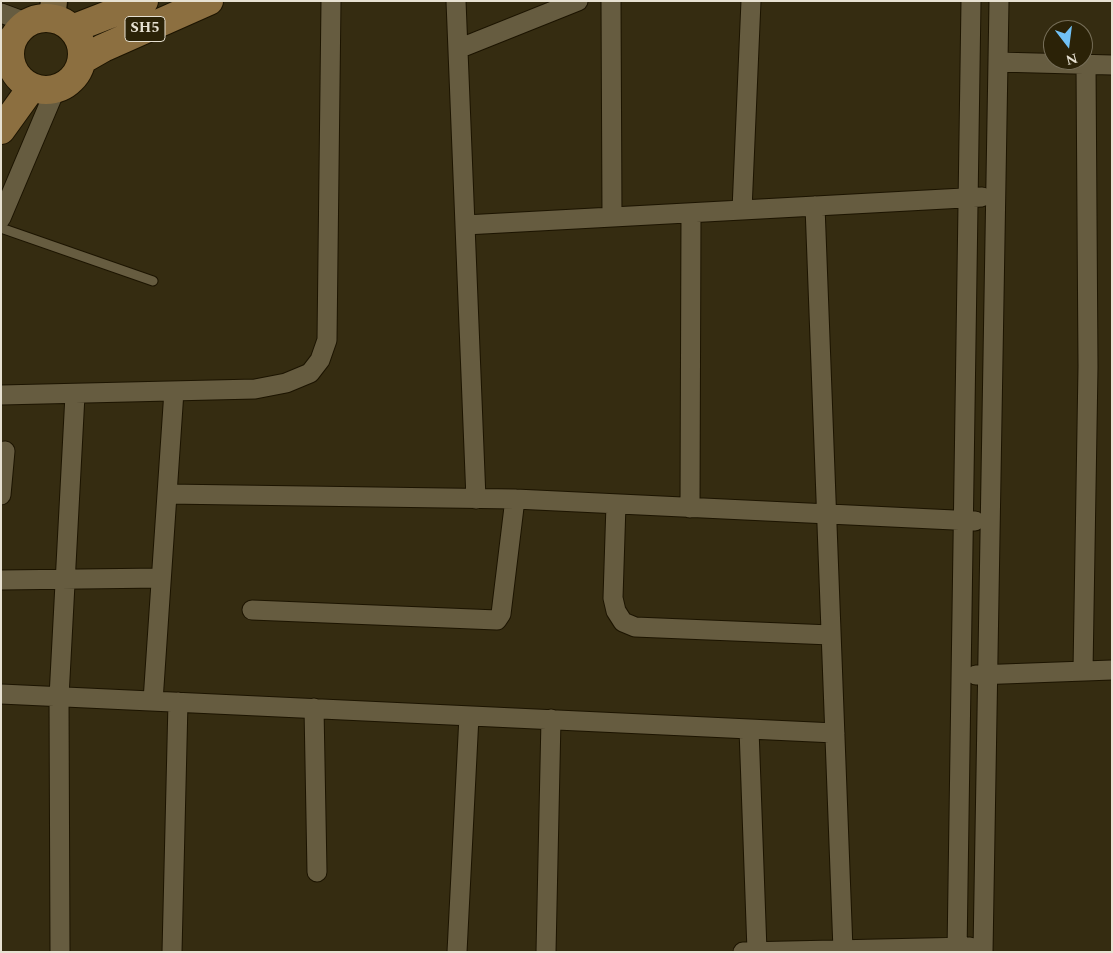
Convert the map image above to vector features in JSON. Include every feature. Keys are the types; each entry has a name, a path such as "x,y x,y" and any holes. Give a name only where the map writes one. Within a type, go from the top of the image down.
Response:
{"main road":[{"name":"SH5","path":"37,25 144,1"},
{"name":"SH5","path":"82,60 103,48 209,1"},
{"path":"37,25 82,49 82,60 71,80 26,82 10,59 37,25"},
{"path":"1,130 26,82"}],"street":[{"path":"1,395 74,395 255,389 286,383 310,373 320,360 327,340 331,1"},
{"path":"456,1 476,499"},
{"path":"458,49 578,1"},
{"path":"611,1 612,217"},
{"path":"742,210 751,1"},
{"path":"957,950 972,1"},
{"path":"743,952 982,949 999,1"},
{"path":"1,13 37,25"},
{"path":"998,62 1043,63"},
{"path":"1093,64 1112,65"},
{"path":"1083,671 1088,350 1086,70"},
{"path":"1,218 26,82"},
{"path":"465,225 995,196"},
{"path":"815,206 843,950"},
{"path":"690,508 691,213"},
{"path":"153,701 174,391"},
{"path":"60,952 60,697 67,580 74,395"},
{"path":"1,495 5,451"},
{"path":"167,494 515,499 990,522"},
{"path":"252,610 497,620 501,614 515,499"},
{"path":"616,504 613,598 616,611 623,622 635,627 832,635"},
{"path":"1,580 161,578"},
{"path":"961,675 1112,670"},
{"path":"1,694 835,732"},
{"path":"172,952 178,702"},
{"path":"314,708 317,872"},
{"path":"457,952 469,716"},
{"path":"546,952 551,719"},
{"path":"749,728 757,952"}],"lane":[{"path":"1,228 153,281"}]}
